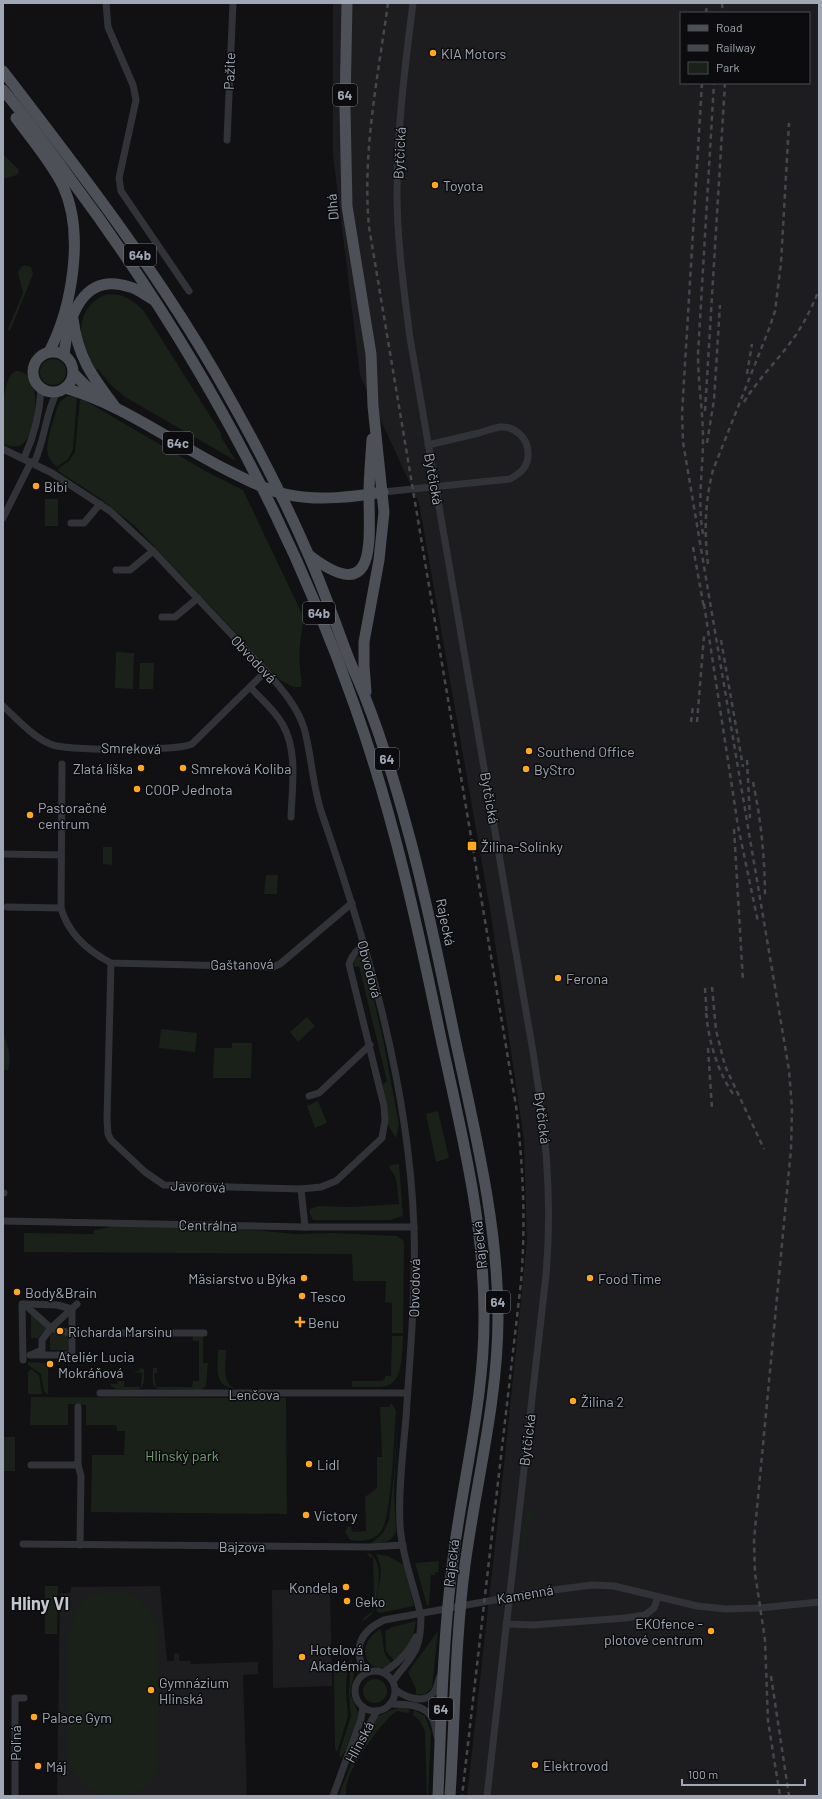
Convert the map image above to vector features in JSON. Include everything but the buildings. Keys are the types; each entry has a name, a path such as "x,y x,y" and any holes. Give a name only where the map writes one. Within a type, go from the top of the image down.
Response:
{"main road":[{"name":"Dlhá","path":"347,3 345,100 346,193 352,246 362,294 371,354 373,406"},
{"name":"64b","path":"3,71 94,191 165,292 213,370 259,452 309,555 368,702"},
{"name":"64b","path":"3,90 106,226 136,270 201,377 279,522 324,626 355,705"},
{"path":"3,97 60,181 72,214 75,232 74,265 58,331 49,352"},
{"path":"64,354 66,333 72,316 82,297 92,289 104,284 118,284 131,287 155,301"},
{"path":"72,316 74,334 85,365 117,408"},
{"path":"61,390 71,382 73,373 69,359 64,354 49,352 38,358 33,370 33,376 41,389 49,392 61,390 81,393 117,408"},
{"path":"73,373 85,385 117,408"},
{"name":"64","path":"373,406 383,492"},
{"name":"64","path":"369,494 373,406"},
{"name":"64c","path":"117,408 210,461 267,488 288,494 309,497 383,492"},
{"path":"368,702 363,654 382,536 384,512 383,492"},
{"path":"309,555 333,572 341,574 350,574 358,571 365,564 369,554 370,539 369,494"},
{"name":"Rajecká","path":"368,702 404,816 424,892 482,1166 495,1248 498,1316 496,1373 488,1435 472,1522 464,1578 460,1617 450,1796"},
{"name":"Rajecká","path":"355,705 393,828 411,894 468,1167 481,1249 485,1317 482,1379 479,1406 453,1557 446,1622 438,1796"}],"street":[{"path":"106,3 108,26 135,93 135,110 119,178 120,187 123,196 189,291"},
{"name":"Pažite","path":"227,140 232,3"},
{"name":"Bytčická","path":"413,3 404,77 398,168 397,201 402,270 410,338 428,445 467,661 534,1053 543,1110 548,1167 549,1222 546,1275 487,1796"},
{"path":"30,461 32,442 40,404 41,389"},
{"path":"3,518 30,461 40,449 51,403 61,390"},
{"name":"Bytčická","path":"383,492 468,482 510,479 519,474 525,467 528,458 528,446 523,437 516,431 500,427 428,445"},
{"name":"Obvodová","path":"3,449 30,461 100,504 128,526 266,671 284,692 304,727 317,799 365,946 385,1025 411,1175 414,1227 413,1323 407,1394 400,1527 403,1545 418,1603 421,1628 419,1642 413,1657 393,1681"},
{"path":"71,522 84,522 100,504"},
{"path":"116,570 130,570 153,551"},
{"path":"162,617 176,617 198,598"},
{"name":"Smreková","path":"3,706 36,737 55,746 164,749 192,744 266,671"},
{"path":"250,687 275,713 283,724 289,738 292,752 291,817"},
{"name":"Gaštanová","path":"62,764 61,908 70,929 96,956 111,963 273,966 280,964 352,903"},
{"path":"3,854 61,855"},
{"path":"7,907 61,908"},
{"name":"Javorová","path":"111,963 107,1118 108,1134 111,1140 145,1172 164,1185 301,1189 321,1187 336,1181 382,1138 385,1120 384,1106 349,964 352,956 359,948 365,946"},
{"path":"309,1096 319,1093 370,1045"},
{"path":"301,1189 305,1227"},
{"name":"Centrálna","path":"3,1221 305,1227 414,1227"},
{"path":"24,1304 22,1304 23,1360 42,1350 42,1340 51,1328 74,1306"},
{"path":"24,1304 74,1306"},
{"path":"24,1304 51,1328 72,1333 204,1333"},
{"path":"30,1355 66,1359 72,1355 74,1306"},
{"name":"Lenčova","path":"100,1393 407,1394"},
{"path":"78,1407 78,1465 81,1476 80,1544"},
{"path":"31,1465 78,1465"},
{"name":"Bajzova","path":"23,1544 370,1547 403,1545"},
{"name":"Kamenná","path":"365,1673 359,1661 360,1641 371,1628 378,1623 393,1618 538,1592 581,1586 602,1585 623,1588 697,1606 726,1609 760,1608 819,1602"},
{"name":"Kamenná","path":"506,1624 533,1625 625,1618 645,1615 654,1608 658,1596"},
{"path":"396,1690 394,1698 390,1704 382,1710 377,1711 369,1710 363,1707 358,1702 355,1689 360,1677 365,1673 371,1671 384,1672 396,1665 412,1646 421,1628"},
{"path":"384,1672 393,1681 396,1690 403,1696 414,1698 428,1697 434,1692 443,1669"},
{"name":"Poľná","path":"15,1796 15,1698 24,1698"},
{"path":"390,1704 412,1705 427,1711 433,1720 440,1750"},
{"name":"Hlinská","path":"334,1796 361,1718 363,1707"},
{"name":"Hlinská","path":"342,1774 377,1711"}],"shaded area":[{"path":"333,3 819,3 819,1796 467,1796 505,1456 527,1241 524,1140 491,915 419,503 360,375 333,155"},
{"name":"Gymnázium Hlinská","path":"160,1586 167,1661 174,1661 174,1654 176,1653 179,1654 179,1661 190,1661 191,1664 258,1662 258,1674 243,1675 247,1796 57,1796 60,1593 70,1593 71,1587"},
{"name":"Hotelová Akadémia","path":"330,1589 332,1686 273,1688 272,1590"}],"green space":[{"path":"3,154 19,170 17,175 3,179"},
{"path":"25,265 31,267 33,274 10,331 8,329 23,293 18,272 22,266"},
{"path":"108,294 119,295 127,298 143,310 221,433 221,437 236,461 125,397 110,384 98,369 95,371 83,345 81,337 82,321 88,307 100,297"},
{"path":"53,359 62,363 66,372 62,381 53,385 44,381 40,372 44,363"},
{"path":"16,371 25,374 31,381 35,404 34,417 27,439 21,445 14,447 3,444 3,415 7,382 11,375"},
{"path":"67,396 77,397 73,449 68,459 57,467 51,461 47,449 50,431 57,408 60,402"},
{"path":"80,400 84,400 207,472 243,490 304,618 299,662 302,682 301,687 293,687 280,680 136,527 101,499 58,471 59,468 69,461 75,452"},
{"path":"45,499 58,499 58,526 45,526"},
{"path":"116,652 134,653 133,689 115,688"},
{"path":"140,663 154,663 153,689 139,689"},
{"path":"103,847 112,847 112,865 103,864"},
{"path":"266,875 278,875 277,894 264,894"},
{"path":"363,954 383,1039 399,1125 396,1138 388,1125 388,1109 383,1087 383,1084 387,1081 359,966 353,967 355,958"},
{"path":"307,1017 315,1026 298,1042 290,1032"},
{"path":"161,1029 197,1033 195,1052 159,1048"},
{"path":"3,1033 9,1051 10,1060 8,1070 3,1070"},
{"path":"232,1043 252,1043 251,1078 213,1078 214,1048 232,1048"},
{"path":"318,1101 327,1123 315,1128 307,1106"},
{"path":"438,1111 449,1158 436,1162 426,1114"},
{"path":"399,1164 403,1216 391,1220 313,1220 309,1212 310,1209 318,1206 352,1207 399,1204 395,1176 389,1167 391,1165"},
{"path":"115,1226 244,1229 295,1234 334,1233 397,1236 403,1240 404,1244 403,1333 392,1333 392,1303 385,1302 386,1281 353,1281 352,1254 24,1252 24,1233 94,1234 94,1230"},
{"path":"31,1312 48,1328 38,1338 31,1338"},
{"path":"52,1331 68,1335 68,1350 50,1350 50,1333"},
{"path":"192,1334 203,1334 203,1363 208,1363 206,1386 201,1390 156,1388 153,1383 153,1368 157,1368 157,1372 165,1372 154,1373 156,1387 192,1387 193,1381 199,1381 199,1341 193,1341"},
{"path":"392,1336 403,1336 401,1365 396,1379 386,1386 352,1387 352,1381 382,1381 385,1379 385,1376 391,1376"},
{"path":"218,1350 226,1350 225,1371 227,1381 234,1388 227,1387 220,1379 218,1374"},
{"path":"28,1362 48,1363 48,1395 44,1391 41,1374 28,1365"},
{"path":"140,1368 144,1369 144,1381 141,1388 117,1389 111,1386 111,1384 117,1384 118,1381 124,1381 124,1387 141,1387 142,1373 132,1372 139,1371"},
{"path":"31,1369 39,1375 42,1394 28,1394 28,1372"},
{"name":"Hlinský park","path":"31,1397 286,1398 287,1514 91,1512 92,1455 124,1455 125,1431 117,1431 116,1425 86,1425 86,1405 68,1404 68,1425 30,1425"},
{"path":"391,1403 396,1411 390,1493 385,1523 381,1531 371,1539 363,1541 350,1540 345,1532 348,1526 351,1527 352,1532 366,1531 365,1497 377,1488 377,1457 382,1457 380,1407 389,1407"},
{"path":"398,1409 394,1493 396,1531 392,1538 387,1542 372,1543 383,1533 389,1520 394,1474"},
{"path":"3,1437 15,1437 15,1471 3,1471"},
{"path":"529,1513 534,1516 535,1520 529,1520 526,1549 532,1550 529,1554 525,1555 521,1553 525,1515"},
{"path":"367,1552 373,1557 377,1563 379,1580 372,1614 362,1622 364,1618 372,1612 374,1597 373,1558 369,1557"},
{"path":"376,1554 388,1556 404,1565 414,1606 380,1613 377,1612 376,1605 381,1569"},
{"path":"439,1561 438,1573 435,1572 435,1575 431,1575 429,1605 427,1605 415,1563"},
{"path":"45,1586 58,1586 57,1634 45,1634"},
{"path":"111,1591 128,1594 135,1597 146,1607 158,1629 158,1762 156,1771 150,1782 141,1789 114,1795 95,1792 86,1788 76,1777 69,1759 69,1634 77,1611 83,1601 92,1595"},
{"path":"416,1621 412,1640 395,1662 386,1651 385,1631 392,1627"},
{"path":"380,1629 384,1651 393,1664 385,1668 377,1668 371,1665 365,1652 371,1637"},
{"path":"438,1631 432,1688 425,1694 416,1695 416,1689 408,1672"},
{"path":"351,1656 354,1673 350,1694 359,1714 341,1758 339,1754 351,1716 349,1694"},
{"path":"343,1665 347,1666 346,1692 348,1716 337,1752 335,1748 334,1673"},
{"path":"375,1679 380,1680 386,1686 386,1696 380,1702 375,1703 370,1702 364,1696 363,1691 364,1686 370,1680"},
{"path":"400,1707 410,1709 409,1712 397,1711 376,1732 351,1772 347,1782 346,1796 339,1796 356,1754 372,1722 377,1717"},
{"path":"414,1710 425,1716 431,1732 428,1796 425,1732 420,1721 413,1715"}],"railway":[{"path":"388,3 369,143 367,199 369,227 516,1106 523,1194 523,1260 521,1282 462,1796"},
{"path":"706,12 707,3"},
{"path":"722,3 723,12"},
{"path":"702,84 682,414 683,442 789,1070 792,1109 791,1149 754,1540 755,1573 765,1640 768,1721 780,1796"},
{"path":"703,534 700,510 703,428 698,354 714,84"},
{"path":"705,411 725,84"},
{"path":"708,564 706,517 708,493 713,470 775,311 781,263 789,123"},
{"path":"744,402 755,385 797,333 808,315 819,290"},
{"path":"707,443 714,400 720,305"},
{"path":"747,374 752,344"},
{"path":"693,547 704,608"},
{"path":"704,604 738,826 758,922"},
{"path":"697,722 704,636"},
{"path":"721,640 743,767"},
{"path":"691,722 693,706"},
{"path":"747,760 750,818"},
{"path":"753,782 762,840 765,898"},
{"path":"734,829 743,981"},
{"path":"712,987 716,1030 725,1066 764,1149"},
{"path":"705,988 707,1018"},
{"path":"706,1013 709,1035 718,1065 733,1094"},
{"path":"708,1048 712,1109"},
{"path":"771,1676 789,1796"}],"place":[{"name":"KIA Motors","path":"433,53"},
{"name":"Toyota","path":"435,185"},
{"name":"Bibi","path":"36,486"},
{"name":"Southend Office","path":"529,751"},
{"name":"Zlatá líška","path":"141,768"},
{"name":"Smreková Koliba","path":"183,768"},
{"name":"ByStro","path":"526,769"},
{"name":"COOP Jednota","path":"137,789"},
{"name":"Pastoračné centrum","path":"30,815"},
{"name":"Žilina-Solinky","path":"472,846"},
{"name":"Ferona","path":"558,978"},
{"name":"Mäsiarstvo u Býka","path":"304,1278"},
{"name":"Food Time","path":"590,1278"},
{"name":"Body&Brain","path":"17,1292"},
{"name":"Tesco","path":"302,1296"},
{"name":"Benu","path":"300,1322"},
{"name":"Richarda Marsinu","path":"60,1331"},
{"name":"Ateliér Lucia Mokráňová","path":"50,1364"},
{"name":"Žilina 2","path":"573,1401"},
{"name":"Lidl","path":"309,1464"},
{"name":"Victory","path":"306,1515"},
{"name":"Kondela","path":"346,1587"},
{"name":"Geko","path":"347,1601"},
{"name":"EKOfence - plotové centrum","path":"711,1631"},
{"name":"Hotelová Akadémia","path":"302,1657"},
{"name":"Gymnázium Hlinská","path":"151,1690"},
{"name":"Palace Gym","path":"34,1717"},
{"name":"Elektrovod","path":"535,1765"},
{"name":"Máj","path":"38,1766"}],"district":[{"name":"Hliny VI","path":"40,1603"}]}
